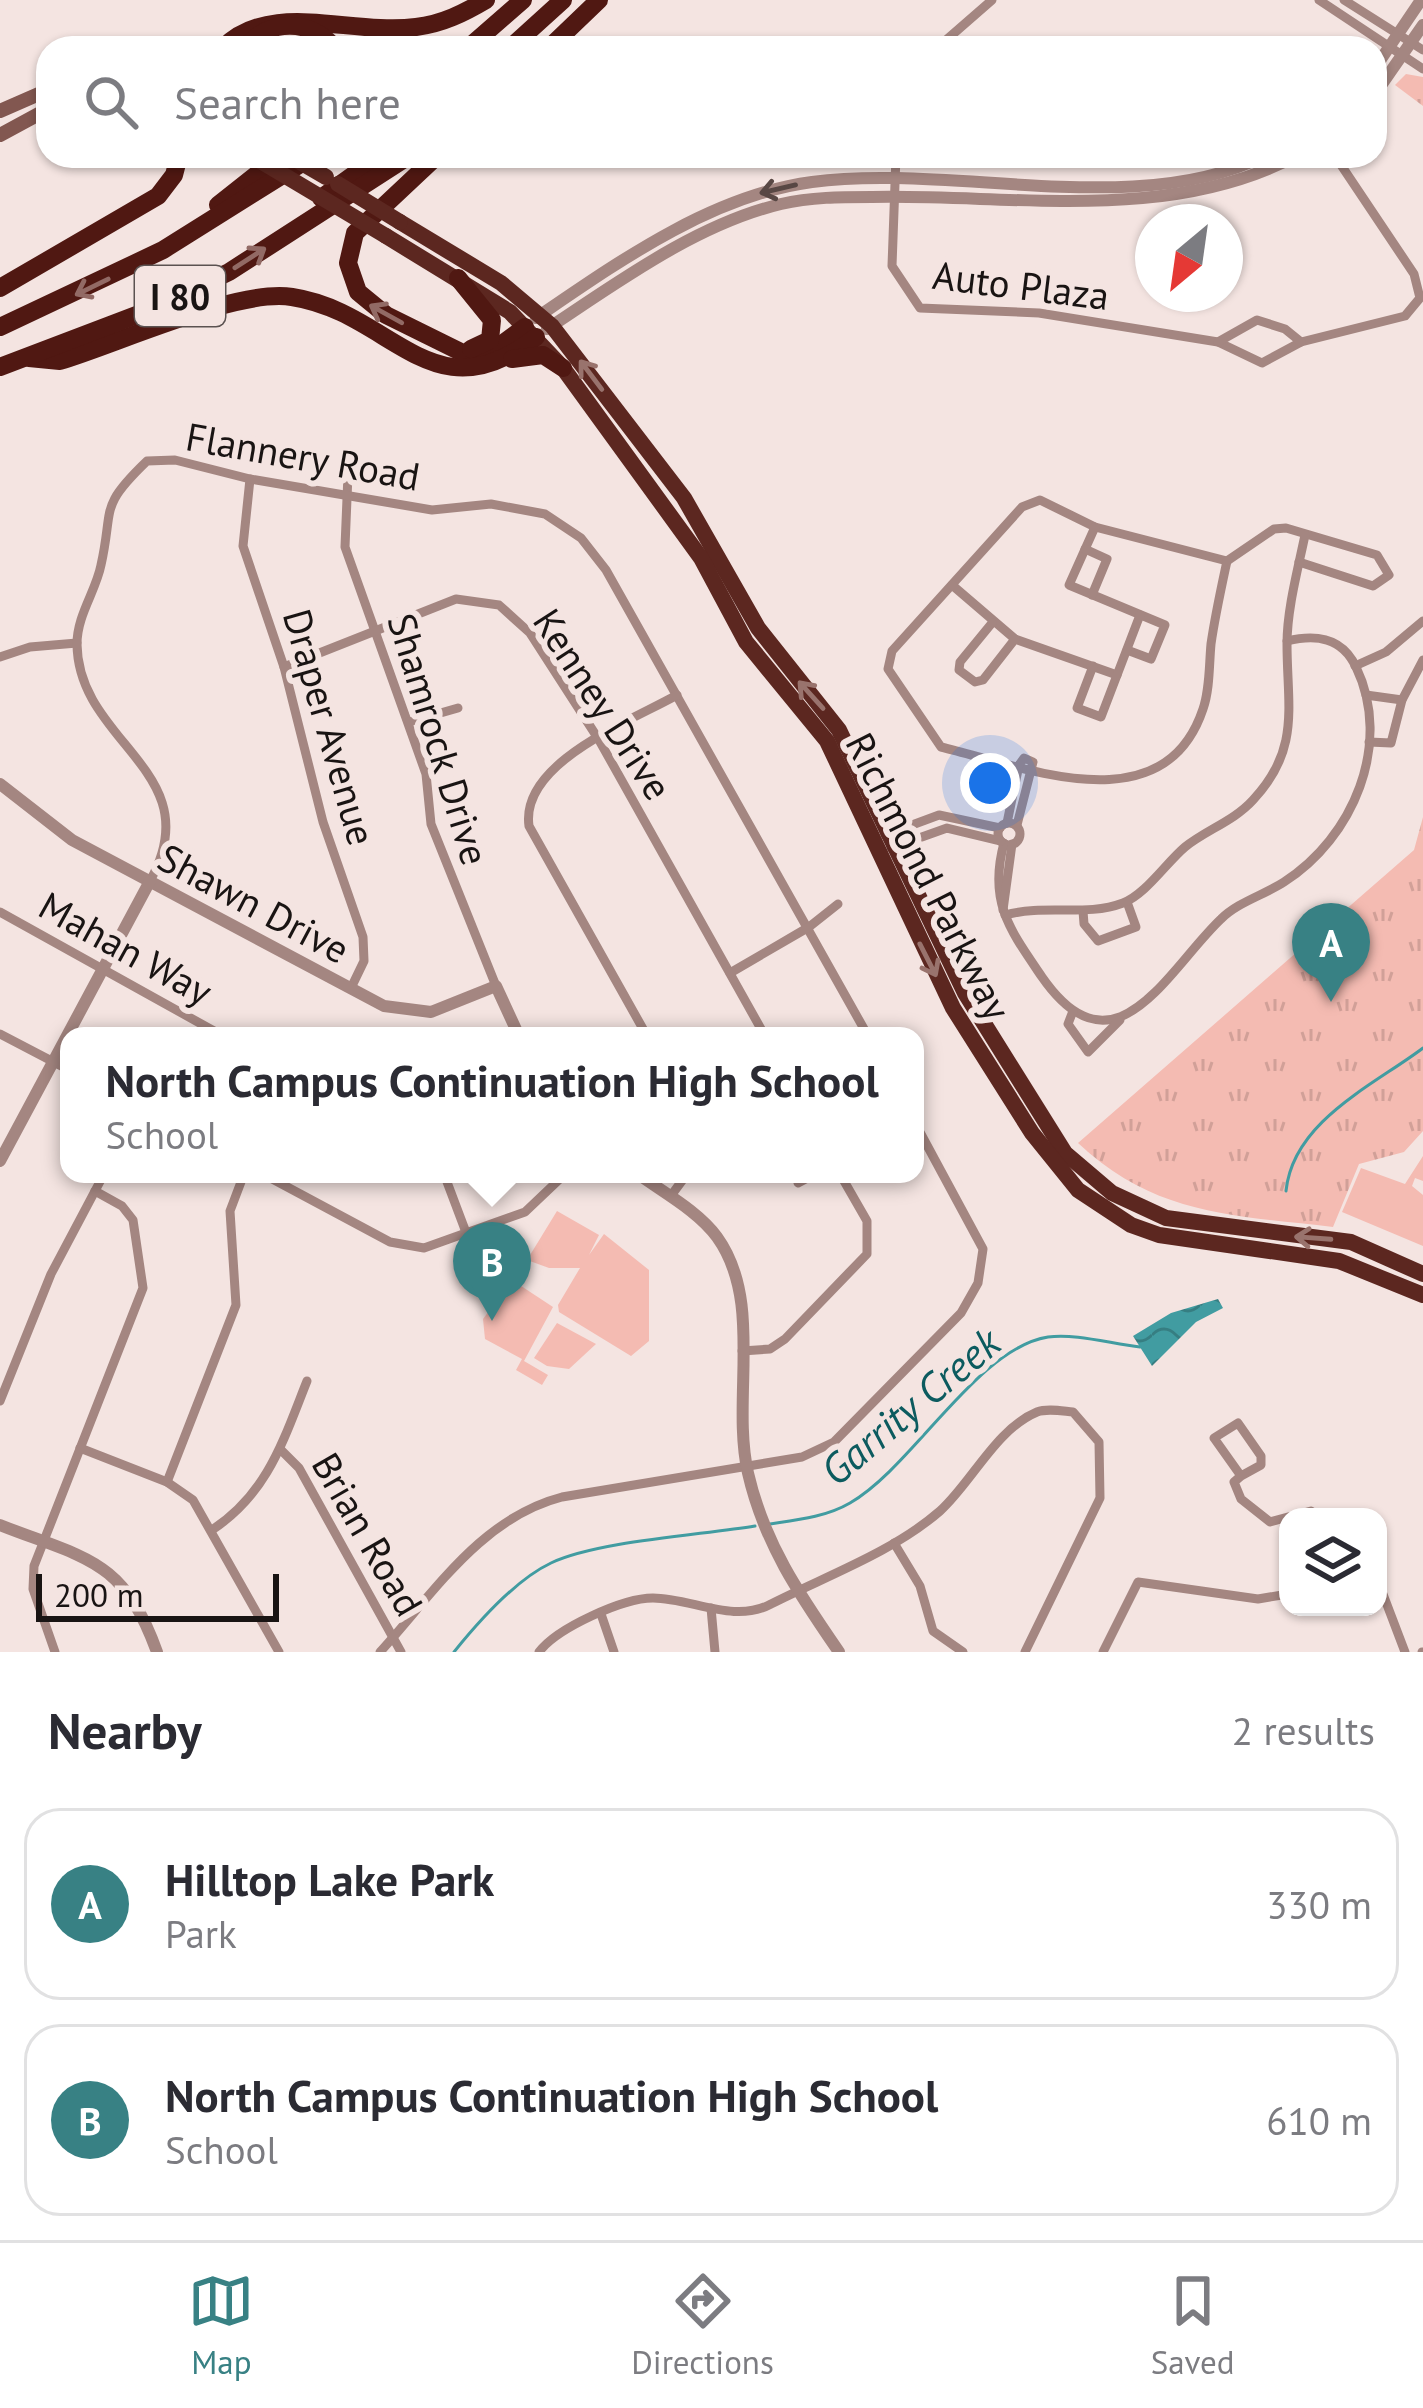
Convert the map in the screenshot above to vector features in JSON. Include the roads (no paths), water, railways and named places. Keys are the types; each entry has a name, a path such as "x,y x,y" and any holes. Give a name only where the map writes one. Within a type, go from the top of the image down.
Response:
{"highway":[{"path":"233,36 241,25 266,10 289,8 380,27 418,27 460,16 486,0"},
{"path":"482,36 523,0"},
{"path":"523,36 563,0"},
{"path":"537,36 575,0"},
{"path":"562,36 599,0"},
{"path":"260,36 289,24 320,36"},
{"path":"0,287 138,211 167,187 174,168"},
{"path":"164,250 265,168"},
{"name":"Richmond Parkway","path":"272,168 538,326 700,558 754,654 827,741 964,993 1045,1124 1090,1177 1166,1218 1351,1242 1423,1274"},
{"name":"I 80","path":"0,327 164,250 294,168"},
{"name":"Richmond Parkway","path":"310,168 501,283 684,498 766,641 839,730 953,1008 1032,1133 1078,1190 1131,1225 1159,1234 1339,1261 1423,1295"},
{"path":"315,194 347,168"},
{"path":"332,181 357,168"},
{"name":"I 80","path":"0,367 155,308 229,272 390,168"},
{"path":"423,168 366,216 355,232 348,263 367,303 445,346 482,355 538,326"},
{"path":"445,346 480,348 494,331 483,304 458,278"},
{"path":"29,358 60,361 274,296 331,308 446,367 480,370 507,359 543,356 563,368"},
{"path":"507,359 538,326"}],"main road":[{"path":"0,111 36,95"},
{"path":"0,134 36,115"}],"street":[{"path":"951,36 992,0"},
{"path":"1319,0 1406,46"},
{"path":"1344,0 1406,46 1423,69"},
{"path":"1406,46 1421,0"},
{"path":"1387,75 1423,25"},
{"name":"Auto Plaza","path":"895,168 892,266 920,308 1039,313 1218,342 1262,363 1301,342 1405,316 1412,308"},
{"path":"538,326 682,228 750,196 817,181 1167,184 1233,168"},
{"path":"538,326 725,222 819,197 1169,198 1226,187 1269,168"},
{"path":"1343,168 1414,274 1420,298 1412,308 1423,316"},
{"path":"1218,342 1257,320 1301,342"},
{"name":"Shamrock Drive","path":"349,450 345,547 426,774 430,824 515,1027"},
{"name":"Flannery Road","path":"77,643 105,550 104,514 118,489 147,461 175,460 250,479 432,510 490,504 545,514 580,538 606,570 863,1027"},
{"name":"Draper Avenue","path":"250,479 243,545 284,667 323,823 363,937 364,961 351,988"},
{"path":"1227,561 1095,526 1040,500 1029,501 892,651 888,668 941,747 1108,783 1160,766 1182,746 1205,705 1227,561 1274,529 1377,555 1389,575 1372,586 1299,562"},
{"path":"1095,526 1069,585 1165,625 1151,659 1126,650"},
{"path":"1004,912 1057,905 1083,911 1127,902 1188,844 1251,803 1273,776 1292,708 1287,641 1305,535"},
{"path":"1084,549 1106,559 1093,595"},
{"path":"952,585 1015,639 1117,675"},
{"name":"Kenney Drive","path":"284,667 456,599 499,605 530,634 598,740 760,1027"},
{"path":"1094,665 1077,708 1101,717 1140,615"},
{"path":"1355,666 1386,652 1423,621"},
{"path":"992,622 960,662 959,670 974,682 983,680 1015,639"},
{"path":"1073,1011 1068,1024 1088,1052 1120,1019 1143,1007 1223,916 1317,857 1354,806 1369,742 1366,695 1355,666 1346,651 1325,639 1287,641"},
{"path":"0,657 29,647 77,643 93,701 162,794 168,837 150,881 72,1027"},
{"path":"1369,742 1391,743 1402,700 1423,660"},
{"path":"642,1027 529,826 530,794 538,780 677,695"},
{"path":"1366,695 1402,700"},
{"path":"409,722 458,708"},
{"path":"1018,798 1019,765"},
{"path":"1032,768 1008,825 996,895 1058,1000 1073,1011 1120,1019"},
{"name":"Shawn Drive","path":"0,784 58,831 391,1009 442,1009 496,986"},
{"path":"939,815 1008,825 1020,837 1006,843 947,828 885,843 939,815"},
{"path":"1083,911 1084,924 1098,941 1136,927 1127,902"},
{"path":"730,973 809,927 838,904"},
{"name":"Mahan Way","path":"0,912 208,1027"},
{"path":"0,1034 60,1065"},
{"path":"0,1161 60,1048"},
{"path":"380,1652 474,1546 517,1514 562,1497 802,1457 834,1442 961,1313 978,1283 983,1249 924,1140"},
{"path":"0,1401 54,1267 99,1183"},
{"path":"166,1482 234,1315 238,1289 230,1206 240,1183"},
{"path":"280,1183 403,1246 431,1247 525,1213 556,1183"},
{"path":"447,1183 467,1235"},
{"path":"651,1183 719,1240 736,1278 746,1466 772,1550 839,1652"},
{"path":"670,1197 680,1183"},
{"path":"742,1351 770,1348 785,1339 867,1254 867,1221 845,1183"},
{"path":"55,1652 32,1581 144,1282 131,1216 95,1191"},
{"path":"212,1530 259,1492 307,1381"},
{"path":"539,1652 557,1633 650,1598 711,1608 757,1609 894,1543 940,1510 1013,1429 1039,1411 1073,1412 1099,1442 1100,1498 1025,1652"},
{"path":"1241,1477 1214,1438 1238,1423 1261,1456 1261,1465 1234,1482 1241,1499 1270,1522 1279,1520"},
{"path":"80,1448 166,1482 193,1500 279,1652"},
{"name":"Brian Road","path":"280,1449 299,1468 401,1652"},
{"path":"0,1525 119,1579 137,1600 157,1652"},
{"path":"894,1543 920,1586 933,1631 963,1652"},
{"path":"1102,1652 1138,1582 1258,1599 1279,1596"},
{"path":"1387,1605 1405,1652"},
{"path":"711,1608 715,1652"},
{"path":"601,1614 614,1652"}],"water":[{"path":"1218,1299 1223,1308 1196,1322 1152,1366 1133,1336 1171,1313"}],"waterway":[{"name":"Garrity Creek","path":"1286,1191 1303,1144 1320,1125 1423,1048"},
{"name":"Garrity Creek","path":"770,1524 821,1515 850,1503 898,1463 971,1385 1022,1346 1059,1336 1140,1347"},
{"name":"Garrity Creek","path":"454,1652 511,1590 551,1563 622,1544 755,1526"}],"place":[{"name":"Hilltop Lake Park","path":"1331,1002"},
{"name":"North Campus Continuation High School","path":"492,1321"}]}
